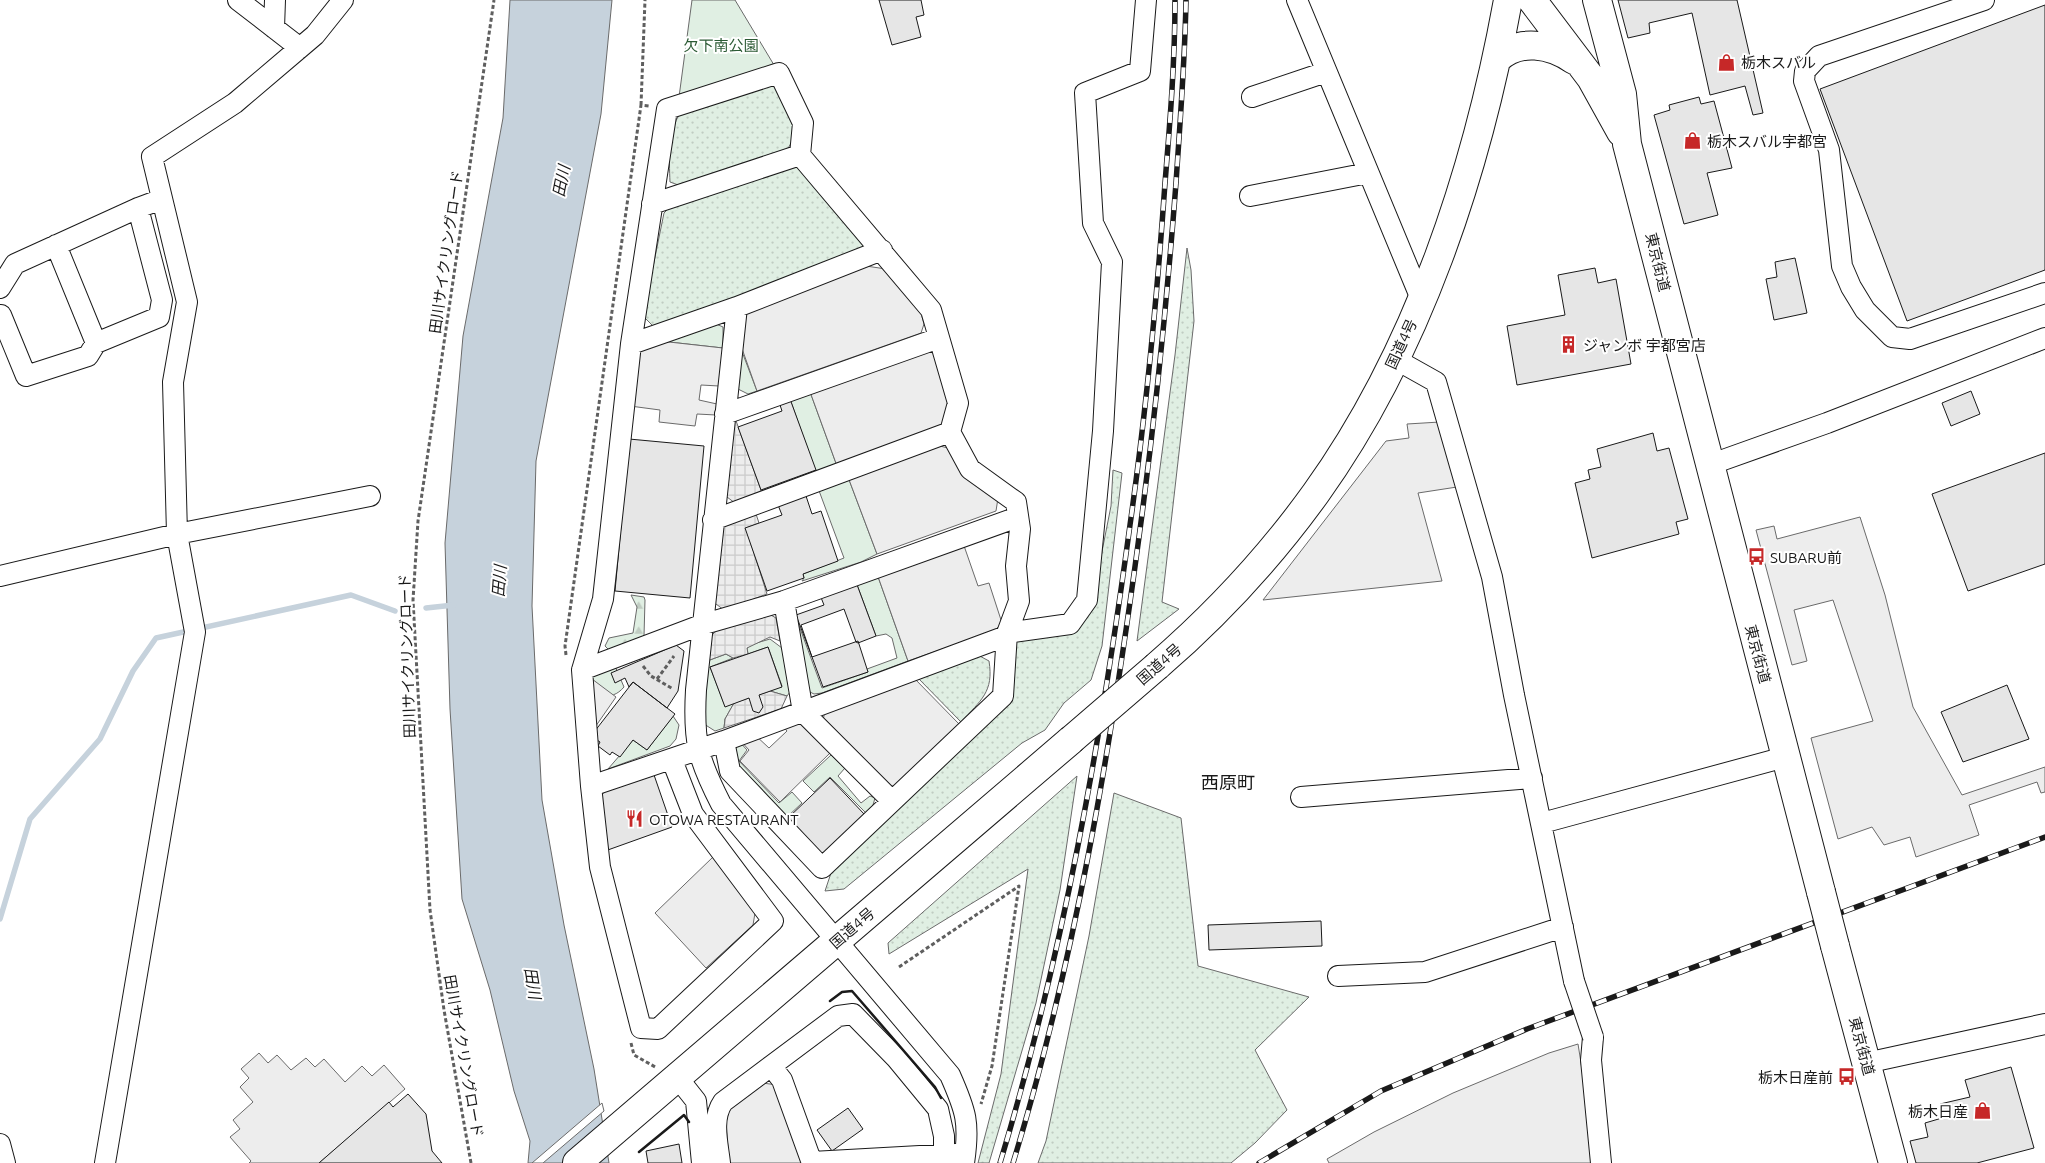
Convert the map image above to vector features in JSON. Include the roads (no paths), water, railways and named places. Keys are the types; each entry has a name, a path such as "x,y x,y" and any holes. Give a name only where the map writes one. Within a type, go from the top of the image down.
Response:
{"highway":[{"name":"国道4号","path":"577,1163 629,1119 669,1073 836,942 1156,666 1218,609 1287,530 1316,492 1344,450 1395,359 1421,299 1444,243 1465,177 1497,59 1508,0"},
{"name":"東京街道","path":"1532,0 1585,71 1628,144"},
{"name":"東京街道","path":"1580,0 1589,48 1585,71"},
{"name":"東京街道","path":"1597,0 1622,94 1628,144 1709,465 1893,1163"},
{"path":"1497,59 1513,49 1539,45 1562,52 1585,71"}],"street":[{"path":"238,0 300,48"},
{"path":"274,28 275,0"},
{"path":"105,1163 195,632 177,534 173,382 187,302 152,157 235,103 315,34 343,0"},
{"path":"591,786 672,760 803,712 1006,636 1007,633 1070,624 1087,600 1103,431 1112,262 1093,223 1085,93 1140,71 1146,0"},
{"path":"1297,0 1421,299"},
{"path":"1984,0 1819,56 1805,71 1804,81 1829,150 1842,266 1864,310 1892,337 1901,340 1910,339 2045,293"},
{"path":"1252,97 1326,72"},
{"path":"672,760 693,814 773,920 658,1029 641,1028 600,867 591,786 582,670 603,598 631,344 667,109 779,73 803,123 800,156 882,250 931,310 958,403 950,432 970,469 1016,502 1020,529 1016,566 1019,601 1007,633 1003,696 822,868 730,771 724,741"},
{"path":"652,204 800,156"},
{"path":"1250,196 1368,173"},
{"path":"0,288 15,264 162,199"},
{"path":"0,314 26,376 88,356 96,343 159,317 162,300 138,208"},
{"path":"56,245 96,343"},
{"path":"631,344 737,307 882,250"},
{"path":"737,307 702,625 694,720 697,750 703,770 721,804 836,942 950,1074 965,1107 968,1132 965,1159 944,1154 812,1162 782,1080 771,1066"},
{"path":"725,414 939,338"},
{"path":"1709,465 1827,423 2045,338"},
{"path":"1395,359 1436,382 1492,577 1574,981 1593,1037 1591,1060 1601,1163"},
{"path":"713,520 950,432"},
{"path":"0,576 177,534 370,496"},
{"path":"582,670 702,625 784,601 1018,517"},
{"path":"784,601 803,712 892,801"},
{"path":"1542,823 1785,757"},
{"path":"1301,797 1532,778"},
{"path":"1338,976 1425,972 1563,927"},
{"path":"711,1161 717,1110 723,1102 838,1016 853,1014 896,1058 938,1109 944,1136 944,1154"},
{"path":"1866,1063 2045,1024"},
{"path":"669,1073 696,1101 711,1161"},
{"path":"0,1144 5,1163"}],"water":[{"name":"田川","path":"510,0 612,0 601,114 536,461 532,606 542,800 564,925 594,1069 609,1163 528,1163 530,1141 514,1091 490,990 462,899 450,709 445,543 463,336 503,118"}],"waterway":[{"path":"0,919 30,819 100,739 133,671 156,638 351,595 395,611"},
{"path":"426,608 454,605"}],"railway":[{"path":"1000,1163 1043,1006 1078,847 1119,606 1136,483 1155,312 1172,91 1175,0"},
{"path":"1013,1163 1055,1009 1073,931 1103,774 1128,616 1165,316 1179,137 1186,0"},
{"path":"1259,1163 1381,1091 1527,1029 2045,837"}],"place":[{"name":"栃木スバル","path":"1727,62"},
{"name":"栃木スバル宇都宮","path":"1693,141"},
{"name":"ジャンボ 宇都宮店","path":"1569,345"},
{"name":"SUBARU前","path":"1756,557"},
{"name":"OTOWA RESTAURANT","path":"635,819"},
{"name":"栃木日産前","path":"1847,1077"},
{"name":"栃木日産","path":"1982,1111"}],"district":[{"name":"西原町","path":"1228,782"}],"park label":[{"name":"欠下南公園","path":"721,45"}]}
